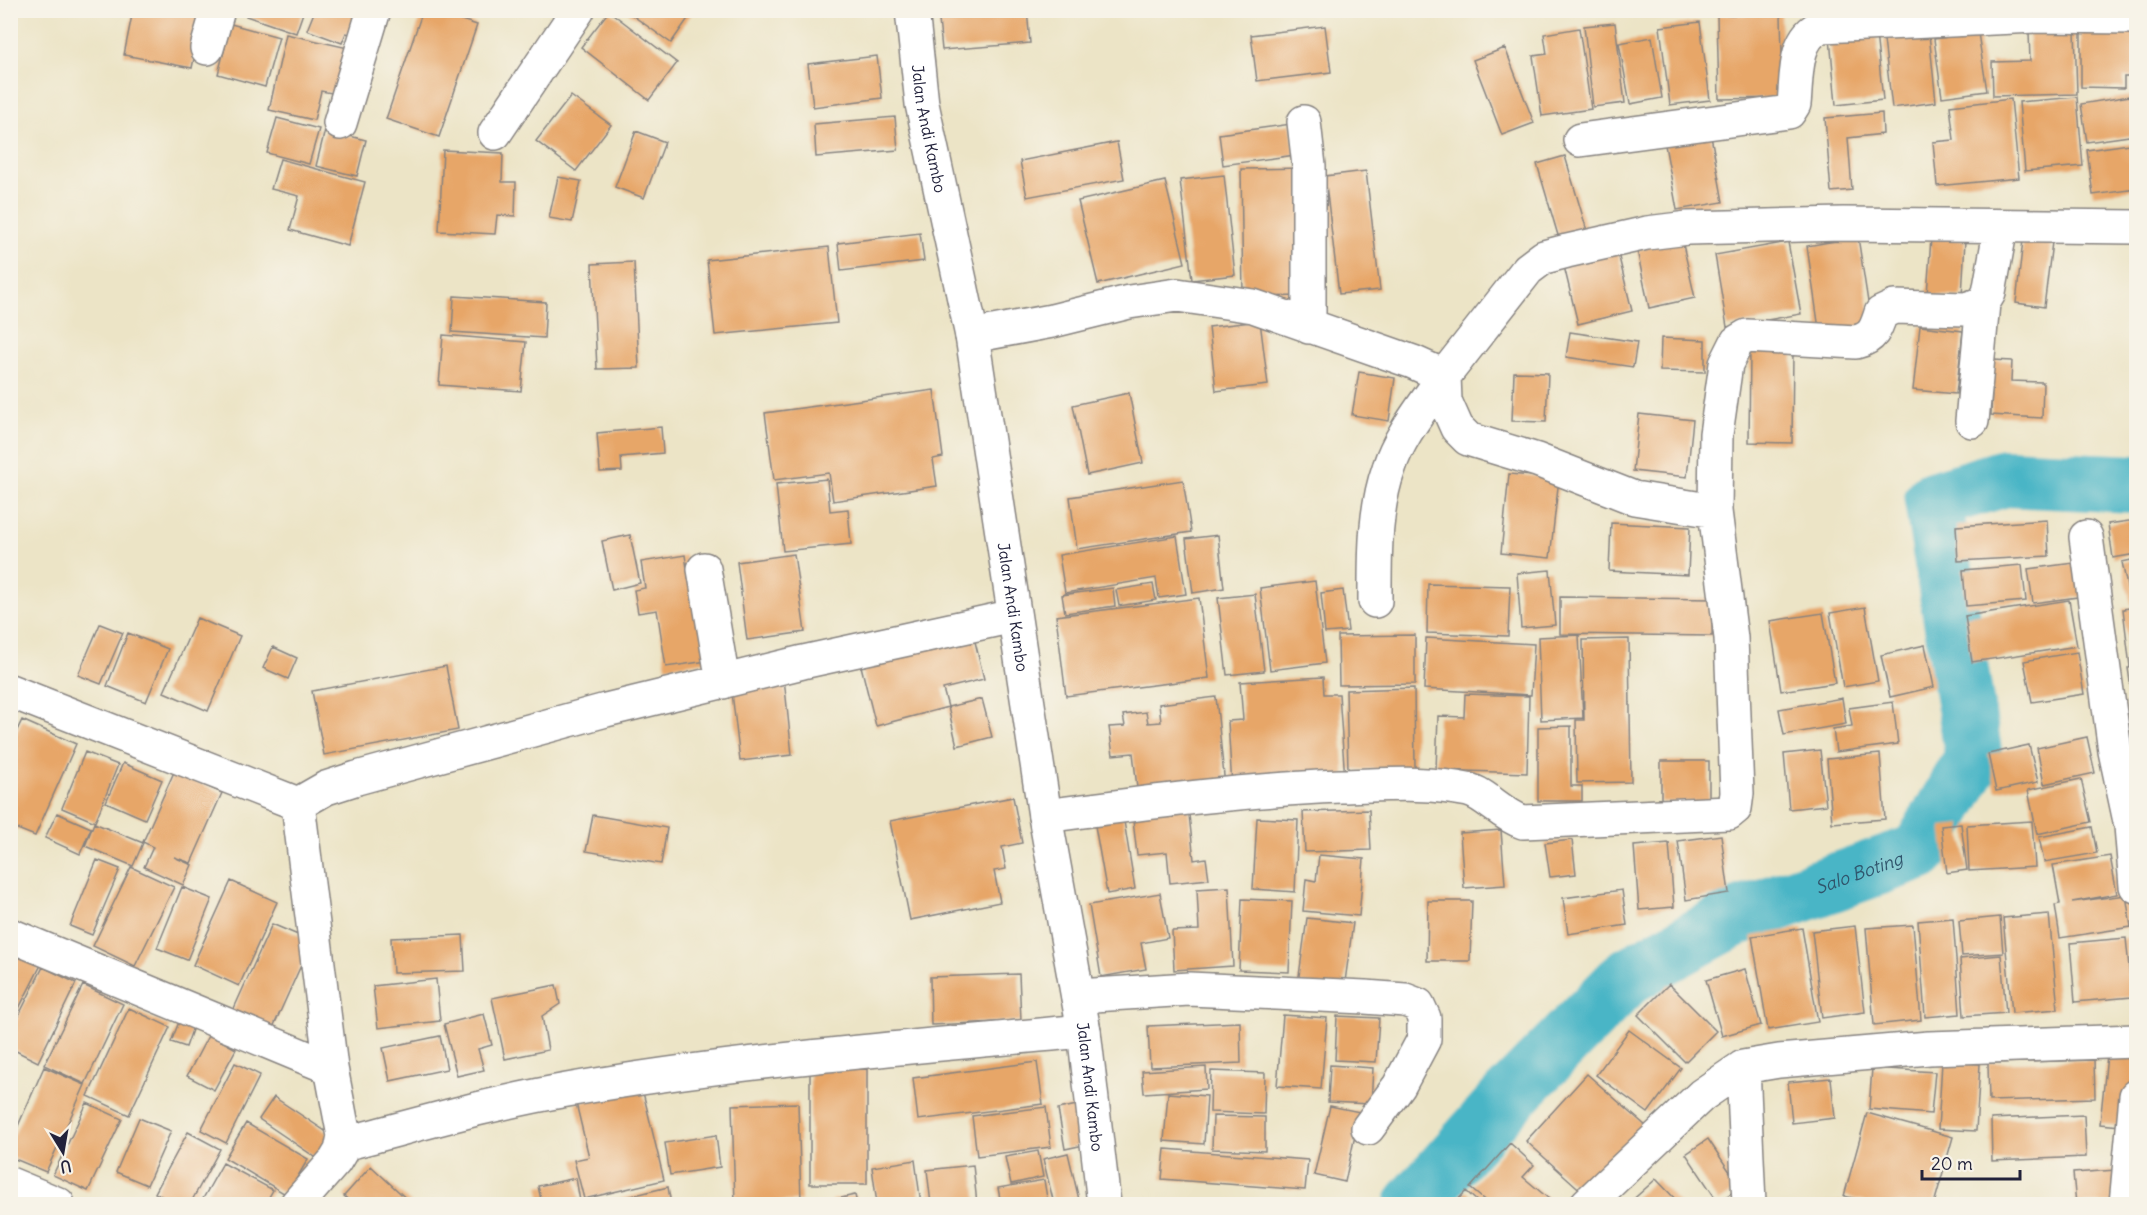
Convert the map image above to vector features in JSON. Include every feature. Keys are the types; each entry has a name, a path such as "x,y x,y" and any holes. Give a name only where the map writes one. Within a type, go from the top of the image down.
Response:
{"street":[{"path":"207,48 219,10"},
{"path":"340,123 374,10"},
{"path":"495,134 578,10"},
{"name":"Jalan Andi Kambo","path":"912,10 922,104 972,336 1045,816 1084,1031 1104,1204"},
{"path":"1580,140 1789,112 1794,104 1803,41 1811,30 1822,27 2036,16 2136,16"},
{"path":"1304,122 1309,166 1309,327"},
{"path":"1375,601 1374,552 1389,467 1405,434 1444,376 1528,269 1544,257 1647,233 1688,228 1844,224 2001,226 2073,224 2136,227"},
{"path":"1972,421 1983,303 1989,293 2001,226"},
{"path":"972,336 1052,321 1130,302 1177,295 1253,306 1413,362 1444,376"},
{"path":"1045,816 1241,791 1382,785 1436,785 1471,790 1509,817 1523,822 1729,813 1735,808 1737,793 1731,638 1715,511 1716,434 1725,364 1737,342 1747,336 1856,342 1874,334 1881,313 1894,307 1966,309 1983,303"},
{"path":"1444,376 1445,401 1457,428 1468,439 1538,460 1634,498 1715,511"},
{"path":"2086,537 2115,751 2131,826 2136,886"},
{"path":"704,569 723,681"},
{"path":"298,804 326,788 357,778 606,710 723,681 1014,616"},
{"path":"10,692 298,804"},
{"path":"297,1204 335,1161 344,1136 331,1068 298,804"},
{"path":"10,935 331,1068"},
{"path":"1078,996 1189,989 1365,996 1405,1000 1418,1005 1424,1018 1424,1039 1399,1086 1368,1128"},
{"path":"342,1144 488,1105 567,1090 801,1060 1084,1031"},
{"path":"1587,1204 1702,1095 1743,1067 1779,1060 1929,1048 2136,1041"},
{"path":"1743,1067 1749,1204"},
{"path":"2126,1204 2136,1096"},
{"path":"10,1184 58,1204"}],"building":[{"path":"133,10 204,10 192,68 124,55"},
{"path":"248,10 304,10 296,33 246,16"},
{"path":"315,10 354,10 364,14 356,36 346,33 342,43 307,30"},
{"path":"423,10 431,10 477,25 439,137 386,119"},
{"path":"625,10 694,10 671,43"},
{"path":"938,10 1027,10 1030,43 942,50"},
{"path":"609,11 677,63 649,100 581,47"},
{"path":"1781,14 1783,98 1719,99 1717,15"},
{"path":"1700,22 1710,100 1670,105 1660,27"},
{"path":"1615,23 1625,103 1593,107 1584,26"},
{"path":"231,24 279,37 265,87 218,74"},
{"path":"1325,26 1331,72 1257,81 1251,35"},
{"path":"1579,28 1591,109 1542,116 1533,56 1547,54 1544,34"},
{"path":"2081,29 2136,29 2136,77 2124,77 2124,88 2081,87"},
{"path":"2075,30 2077,94 1993,96 1992,62 2030,61 2029,32"},
{"path":"1876,33 1883,100 1836,105 1830,38"},
{"path":"1978,33 1987,91 1942,97 1934,39"},
{"path":"286,34 348,48 337,94 321,91 314,120 269,110"},
{"path":"1929,34 1936,102 1892,108 1884,40"},
{"path":"1652,37 1662,98 1630,104 1619,43"},
{"path":"1505,48 1534,123 1502,135 1473,60"},
{"path":"877,56 882,98 813,107 808,64"},
{"path":"2136,95 2136,135 2087,142 2081,104"},
{"path":"571,96 611,125 576,171 536,141"},
{"path":"2077,97 2083,166 2025,171 2019,102"},
{"path":"2011,99 2019,178 1937,186 1933,142 1954,140 1950,106"},
{"path":"1882,113 1883,134 1848,138 1852,190 1831,192 1825,118"},
{"path":"895,117 898,150 816,157 814,124"},
{"path":"277,118 319,129 309,164 267,153"},
{"path":"1291,124 1295,155 1223,165 1219,134"},
{"path":"1709,125 1723,202 1677,210 1663,134"},
{"path":"325,130 366,140 357,176 316,166"},
{"path":"636,131 665,142 644,198 615,187"},
{"path":"1117,142 1124,179 1027,197 1020,161"},
{"path":"2136,143 2136,189 2093,195 2087,150"},
{"path":"443,150 503,153 502,182 516,182 515,216 497,215 495,234 439,231"},
{"path":"1565,156 1590,241 1562,249 1537,164"},
{"path":"280,159 365,182 348,246 290,230 299,196 271,189"},
{"path":"1303,168 1305,296 1243,297 1241,169"},
{"path":"1366,171 1380,290 1339,294 1325,176"},
{"path":"1224,175 1235,275 1192,280 1180,180"},
{"path":"558,177 581,181 572,222 549,218"},
{"path":"1165,181 1185,263 1098,284 1078,201"},
{"path":"2024,231 2053,234 2044,307 2016,303"},
{"path":"920,233 924,261 841,271 838,243"},
{"path":"1858,237 1872,328 1820,336 1807,246"},
{"path":"1931,238 1965,240 1962,297 1927,295"},
{"path":"1682,240 1695,298 1649,308 1637,250"},
{"path":"1788,242 1801,314 1727,327 1715,255"},
{"path":"829,247 837,323 715,335 707,260"},
{"path":"1617,249 1632,311 1578,324 1563,262"},
{"path":"634,262 639,368 597,369 592,264"},
{"path":"454,296 546,302 544,338 452,332"},
{"path":"1260,321 1268,385 1216,391 1209,327"},
{"path":"1920,326 1963,331 1956,394 1913,390"},
{"path":"1570,332 1637,342 1633,367 1566,357"},
{"path":"443,335 526,342 521,391 439,385"},
{"path":"1661,338 1705,340 1705,372 1660,371"},
{"path":"1750,350 1793,350 1792,443 1749,442"},
{"path":"1993,360 2012,361 2011,381 2043,382 2042,418 1991,415"},
{"path":"1359,372 1395,378 1389,421 1352,415"},
{"path":"1514,372 1548,373 1546,422 1512,421"},
{"path":"934,390 943,457 933,459 937,486 833,501 829,473 774,480 765,413"},
{"path":"1129,393 1143,463 1087,475 1073,405"},
{"path":"1639,414 1693,420 1687,477 1633,471"},
{"path":"661,427 663,453 621,457 622,471 600,472 597,433"},
{"path":"1509,474 1559,478 1550,558 1501,553"},
{"path":"827,479 830,511 848,509 851,544 783,551 776,484"},
{"path":"1183,480 1191,532 1077,549 1070,497"},
{"path":"2047,520 2049,556 1958,561 1956,526"},
{"path":"2136,520 2136,554 2113,558 2108,524"},
{"path":"1611,523 1690,527 1688,575 1609,571"},
{"path":"630,535 640,583 612,590 602,541"},
{"path":"1218,535 1224,588 1193,593 1186,539"},
{"path":"1177,536 1186,594 1159,598 1156,578 1065,593 1059,555"},
{"path":"794,554 805,632 747,640 737,562"},
{"path":"685,555 689,582 694,581 707,661 666,667 657,610 638,613 634,590 645,588 641,562"},
{"path":"2136,559 2136,604 2131,605 2122,562"},
{"path":"2081,562 2085,596 2033,603 2028,569"},
{"path":"2022,565 2026,601 1966,606 1963,570"},
{"path":"1550,570 1555,625 1521,628 1517,573"},
{"path":"1315,581 1325,663 1270,670 1260,588"},
{"path":"1153,584 1156,600 1119,606 1116,590"},
{"path":"1428,584 1510,586 1508,636 1427,633"},
{"path":"1113,588 1115,606 1065,613 1062,595"},
{"path":"1343,590 1348,631 1325,633 1321,593"},
{"path":"1255,594 1264,671 1227,675 1218,598"},
{"path":"1560,597 1713,599 1712,636 1560,634"},
{"path":"1199,598 1209,678 1066,696 1056,616"},
{"path":"2069,600 2077,646 1972,662 1965,616"},
{"path":"1865,607 1878,681 1843,687 1830,613"},
{"path":"2136,607 2136,666 2130,667 2123,609"},
{"path":"1823,613 1835,683 1781,691 1770,621"},
{"path":"197,618 240,636 208,711 164,692"},
{"path":"100,624 123,633 101,684 78,675"},
{"path":"972,629 984,679 943,689 948,707 876,726 859,658"},
{"path":"128,633 168,649 146,702 107,686"},
{"path":"1415,635 1415,684 1339,685 1338,636"},
{"path":"1579,635 1583,718 1541,720 1538,637"},
{"path":"1426,638 1534,644 1531,695 1424,689"},
{"path":"1629,639 1631,782 1577,783 1576,720 1584,720 1583,640"},
{"path":"1925,645 1934,687 1890,697 1881,655"},
{"path":"273,647 297,658 288,679 263,668"},
{"path":"2077,652 2084,694 2032,702 2024,661"},
{"path":"446,666 458,730 324,755 312,691"},
{"path":"2136,667 2136,716 2135,716 2128,668"},
{"path":"1323,677 1324,694 1339,694 1345,779 1232,787 1228,721 1243,720 1240,682"},
{"path":"784,678 792,755 740,761 731,684"},
{"path":"1414,688 1415,768 1348,770 1346,690"},
{"path":"1465,694 1529,696 1527,773 1436,770 1438,716 1464,717"},
{"path":"1216,697 1225,786 1138,796 1133,753 1113,755 1109,727 1125,726 1123,715 1146,712 1148,723 1161,722 1159,704"},
{"path":"1842,698 1846,724 1784,735 1779,709"},
{"path":"982,699 992,737 957,746 948,707"},
{"path":"1893,702 1898,744 1836,752 1833,729 1852,726 1849,708"},
{"path":"22,720 76,744 35,836 10,826 10,745"},
{"path":"1571,726 1571,786 1582,786 1582,801 1538,801 1538,727"},
{"path":"2087,737 2095,773 2044,784 2037,748"},
{"path":"2029,745 2038,782 1996,791 1988,754"},
{"path":"1820,750 1826,805 1789,809 1784,754"},
{"path":"85,752 118,765 95,822 62,808"},
{"path":"1880,754 1885,819 1832,823 1827,759"},
{"path":"1661,761 1709,761 1709,802 1661,802"},
{"path":"123,763 162,780 145,819 106,802"},
{"path":"174,772 222,793 191,863 174,857 192,865 183,885 144,867 153,847 143,842"},
{"path":"2081,779 2091,822 2037,834 2028,790"},
{"path":"1013,797 1022,843 1002,847 1006,869 994,871 1000,902 910,920 890,821"},
{"path":"1188,806 1194,860 1206,858 1209,879 1170,883 1167,852 1137,855 1132,812"},
{"path":"1369,810 1371,850 1305,852 1303,812"},
{"path":"57,813 91,828 80,854 45,838"},
{"path":"593,815 667,828 661,864 586,851"},
{"path":"1123,815 1135,889 1107,894 1094,820"},
{"path":"1257,818 1298,820 1295,892 1253,889"},
{"path":"2032,821 2035,867 1969,871 1967,825"},
{"path":"94,823 143,843 133,866 85,846"},
{"path":"1961,824 1967,870 1947,873 1941,826"},
{"path":"2092,827 2097,853 2044,862 2039,837"},
{"path":"1501,830 1505,885 1464,888 1460,833"},
{"path":"1721,835 1729,893 1686,900 1678,841"},
{"path":"1572,840 1576,874 1550,877 1545,843"},
{"path":"1669,843 1674,907 1639,910 1634,846"},
{"path":"1319,855 1364,859 1359,916 1303,911 1306,879 1316,881"},
{"path":"2110,856 2117,894 2072,902 2126,895 2131,927 2060,938 2055,905 2060,904 2053,865"},
{"path":"97,860 120,869 92,935 70,926"},
{"path":"131,867 174,887 135,966 93,946"},
{"path":"231,881 277,902 239,986 193,965"},
{"path":"182,887 212,899 187,960 157,948"},
{"path":"1229,887 1233,966 1174,970 1172,931 1199,930 1197,889"},
{"path":"1622,890 1627,925 1568,934 1563,898"},
{"path":"1160,893 1168,938 1141,943 1146,969 1101,977 1089,905"},
{"path":"1242,899 1292,901 1289,972 1239,970"},
{"path":"1428,901 1472,901 1470,961 1427,961"},
{"path":"2049,914 2058,1009 2012,1013 2003,918"},
{"path":"2000,917 2003,953 1962,956 1959,921"},
{"path":"1307,918 1353,923 1344,989 1298,983"},
{"path":"1953,918 1960,1014 1925,1017 1918,921"},
{"path":"272,924 312,941 271,1032 231,1015"},
{"path":"1913,925 1921,1020 1874,1025 1866,928"},
{"path":"1855,926 1865,1012 1822,1018 1812,931"},
{"path":"1802,928 1818,1022 1768,1030 1752,936"},
{"path":"463,935 465,971 393,973 391,938"},
{"path":"2126,938 2132,997 2075,1002 2070,943"},
{"path":"10,940 45,957 10,1026"},
{"path":"2001,955 2006,1013 1964,1016 1960,959"},
{"path":"43,967 76,983 38,1062 10,1048 10,1033"},
{"path":"1745,969 1761,1025 1722,1036 1706,980"},
{"path":"1019,974 1021,1021 931,1025 930,977"},
{"path":"436,979 440,1021 378,1028 373,986"},
{"path":"1669,984 1716,1031 1685,1062 1638,1015"},
{"path":"83,985 123,1004 85,1084 44,1065"},
{"path":"556,985 560,1004 542,1016 548,1050 505,1059 492,998"},
{"path":"129,1008 170,1027 129,1115 88,1096"},
{"path":"484,1014 492,1045 478,1049 484,1070 457,1076 444,1024"},
{"path":"1283,1015 1327,1018 1321,1089 1277,1086"},
{"path":"1337,1016 1379,1018 1376,1062 1335,1060"},
{"path":"179,1022 193,1027 186,1047 171,1042"},
{"path":"1240,1022 1241,1063 1150,1067 1148,1026"},
{"path":"1629,1030 1681,1068 1648,1113 1596,1075"},
{"path":"209,1034 236,1049 214,1090 187,1076"},
{"path":"440,1036 447,1069 390,1081 383,1048"},
{"path":"2107,1055 2136,1058 2131,1127 2100,1124"},
{"path":"2094,1060 2095,1098 1989,1101 1988,1063"},
{"path":"1037,1062 1043,1104 918,1120 913,1078"},
{"path":"1942,1062 1980,1064 1976,1131 1938,1129"},
{"path":"235,1063 260,1075 226,1143 201,1130"},
{"path":"1330,1065 1373,1068 1371,1104 1328,1102"},
{"path":"44,1067 85,1085 46,1172 10,1157 10,1144"},
{"path":"1206,1067 1207,1089 1144,1093 1142,1071"},
{"path":"1872,1068 1935,1072 1931,1114 1869,1109"},
{"path":"867,1069 867,1184 810,1184 810,1070"},
{"path":"1211,1071 1265,1073 1264,1114 1210,1112"},
{"path":"1587,1074 1647,1127 1586,1195 1526,1141"},
{"path":"1831,1078 1835,1118 1792,1123 1788,1082"},
{"path":"642,1088 664,1180 584,1199 574,1160 589,1157 576,1103"},
{"path":"1168,1093 1207,1096 1204,1144 1164,1141"},
{"path":"274,1097 334,1137 318,1159 259,1119"},
{"path":"87,1103 122,1119 88,1191 53,1175"},
{"path":"798,1103 801,1201 735,1204 732,1105"},
{"path":"1077,1105 1084,1145 1065,1149 1058,1109"},
{"path":"1330,1106 1360,1112 1345,1182 1314,1175"},
{"path":"1046,1107 1051,1147 977,1156 972,1116"},
{"path":"1867,1113 1953,1137 1934,1204 1876,1204 1844,1196"},
{"path":"2084,1115 2086,1157 1992,1161 1991,1119"},
{"path":"1213,1116 1265,1117 1265,1151 1212,1149"},
{"path":"139,1118 171,1131 147,1185 116,1172"},
{"path":"246,1123 308,1159 287,1195 225,1158"},
{"path":"188,1132 220,1149 190,1204 177,1204 155,1193"},
{"path":"716,1135 720,1167 670,1175 665,1143"},
{"path":"1708,1139 1740,1187 1718,1202 1686,1154"},
{"path":"1510,1143 1534,1165 1523,1177 1555,1204 1489,1204 1470,1188"},
{"path":"1165,1149 1308,1160 1305,1190 1162,1179"},
{"path":"1038,1151 1043,1177 1011,1184 1005,1157"},
{"path":"1068,1153 1080,1204 1054,1204 1043,1159"},
{"path":"915,1160 921,1204 877,1204 872,1167"},
{"path":"223,1163 273,1190 265,1204 200,1204"},
{"path":"973,1165 977,1204 931,1204 927,1170"},
{"path":"371,1166 412,1204 353,1204 344,1196"},
{"path":"2116,1170 2119,1203 2076,1204 2073,1173"},
{"path":"576,1178 580,1201 542,1204 538,1186"},
{"path":"1656,1179 1680,1204 1628,1204"},
{"path":"1044,1180 1048,1204 1001,1204 998,1188"},
{"path":"668,1187 671,1204 616,1204 615,1200"},
{"path":"1466,1191 1480,1204 1454,1204"},
{"path":"855,1195 857,1204 833,1204 832,1200"},
{"path":"1856,1200 1856,1204 1826,1204 1826,1203"}],"waterway":[{"name":"Salo Boting","path":"1413,1204 1507,1099 1628,976 1734,918 1919,852 1974,758 1933,500 2005,478 2136,484"}]}
